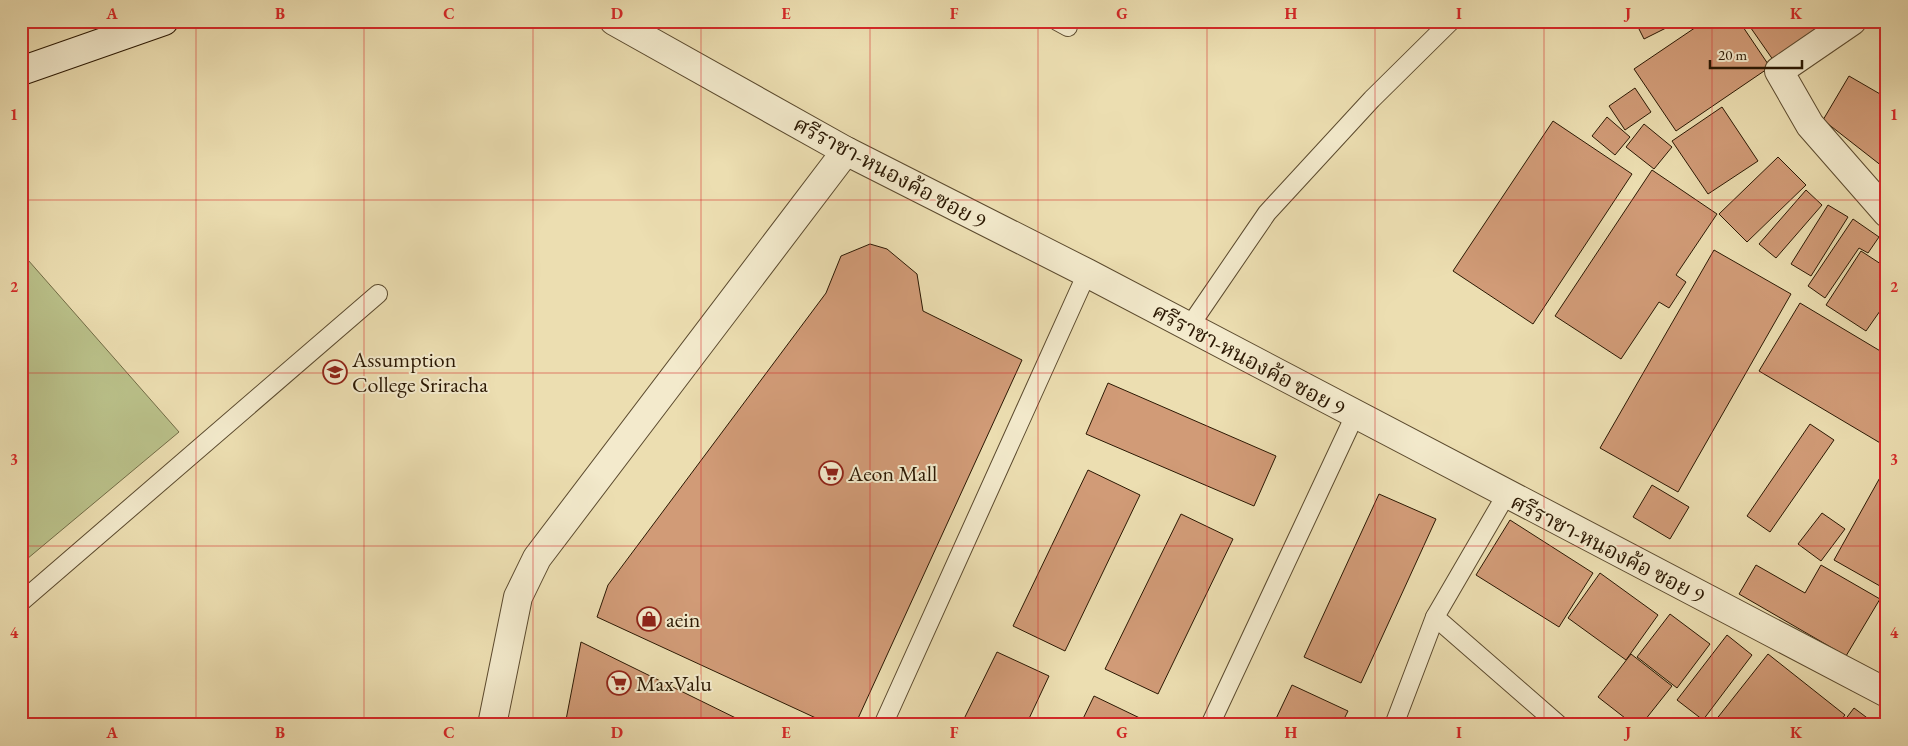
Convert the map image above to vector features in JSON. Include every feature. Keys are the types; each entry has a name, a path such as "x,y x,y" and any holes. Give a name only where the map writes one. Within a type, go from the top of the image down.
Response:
{"street":[{"path":"21,71 164,21"},
{"name":"ศรีราชา-หนองค้อ ซอย 9","path":"614,21 846,151 1087,273 1506,495 1887,693"},
{"path":"1852,21 1779,71 1810,125 1887,214"},
{"path":"492,725 518,597 538,558 846,151"}],"lane":[{"path":"1189,327 1268,213 1372,99 1451,21"},
{"path":"883,725 1087,273"},
{"path":"21,602 378,294"},
{"path":"1210,725 1356,415"},
{"path":"1394,725 1436,617 1506,495"},
{"path":"1436,617 1559,725"}],"green space":[{"path":"21,252 179,432 21,564"}],"building":[{"path":"1635,21 1680,21 1644,39"},
{"path":"1705,21 1739,21 1770,67 1676,131 1634,69"},
{"path":"1746,21 1843,21 1778,67"},
{"path":"1849,76 1887,98 1887,170 1823,120"},
{"path":"1635,88 1651,112 1625,130 1609,106"},
{"path":"1722,107 1758,161 1708,194 1672,141"},
{"path":"1607,117 1630,137 1615,155 1592,136"},
{"path":"1553,121 1632,174 1533,324 1453,271"},
{"path":"1644,124 1672,147 1654,169 1626,147"},
{"path":"1778,157 1806,185 1747,242 1719,214"},
{"path":"1652,170 1717,214 1676,275 1686,282 1669,308 1659,302 1621,359 1555,316"},
{"path":"1806,190 1822,205 1776,258 1759,244"},
{"path":"1828,205 1848,217 1811,276 1791,264"},
{"path":"1853,219 1879,237 1868,253 1859,248 1825,298 1808,286"},
{"name":"Aeon Mall","path":"870,244 887,249 917,274 923,311 1022,360 855,725 831,725 597,617 608,585 826,293 841,256"},
{"path":"1714,250 1791,294 1678,492 1600,448"},
{"path":"1861,251 1887,268 1887,301 1866,331 1826,305"},
{"path":"1800,303 1887,355 1887,447 1759,371"},
{"path":"1108,383 1276,456 1254,506 1086,434"},
{"path":"1810,424 1834,440 1770,532 1747,516"},
{"path":"1887,465 1887,590 1834,560"},
{"path":"1088,470 1140,495 1065,651 1013,626"},
{"path":"1652,485 1689,507 1670,539 1633,517"},
{"path":"1379,494 1436,519 1361,683 1304,657"},
{"path":"1822,513 1845,529 1821,561 1798,544"},
{"path":"1181,514 1233,539 1158,694 1105,669"},
{"path":"1510,520 1593,573 1559,627 1476,575"},
{"path":"1756,565 1805,593 1821,565 1880,599 1846,656 1739,594"},
{"path":"1600,573 1658,615 1626,660 1568,618"},
{"path":"1670,614 1710,644 1677,688 1637,657"},
{"path":"1727,635 1752,655 1703,720 1677,700"},
{"name":"MaxValu","path":"581,642 750,725 565,725"},
{"path":"997,652 1049,676 1026,725 961,725"},
{"path":"1631,654 1672,686 1641,725 1634,725 1598,697"},
{"path":"1768,654 1845,715 1837,725 1720,725 1715,721"},
{"path":"1887,659 1887,671 1882,668"},
{"path":"1292,685 1348,711 1341,725 1273,725"},
{"path":"1094,696 1146,721 1144,725 1080,725"},
{"path":"1854,708 1874,723 1873,725 1841,725"}],"place":[{"name":"Assumption College Sriracha","path":"335,372"},
{"name":"Aeon Mall","path":"831,473"},
{"name":"aein","path":"649,619"},
{"name":"MaxValu","path":"619,683"}]}
